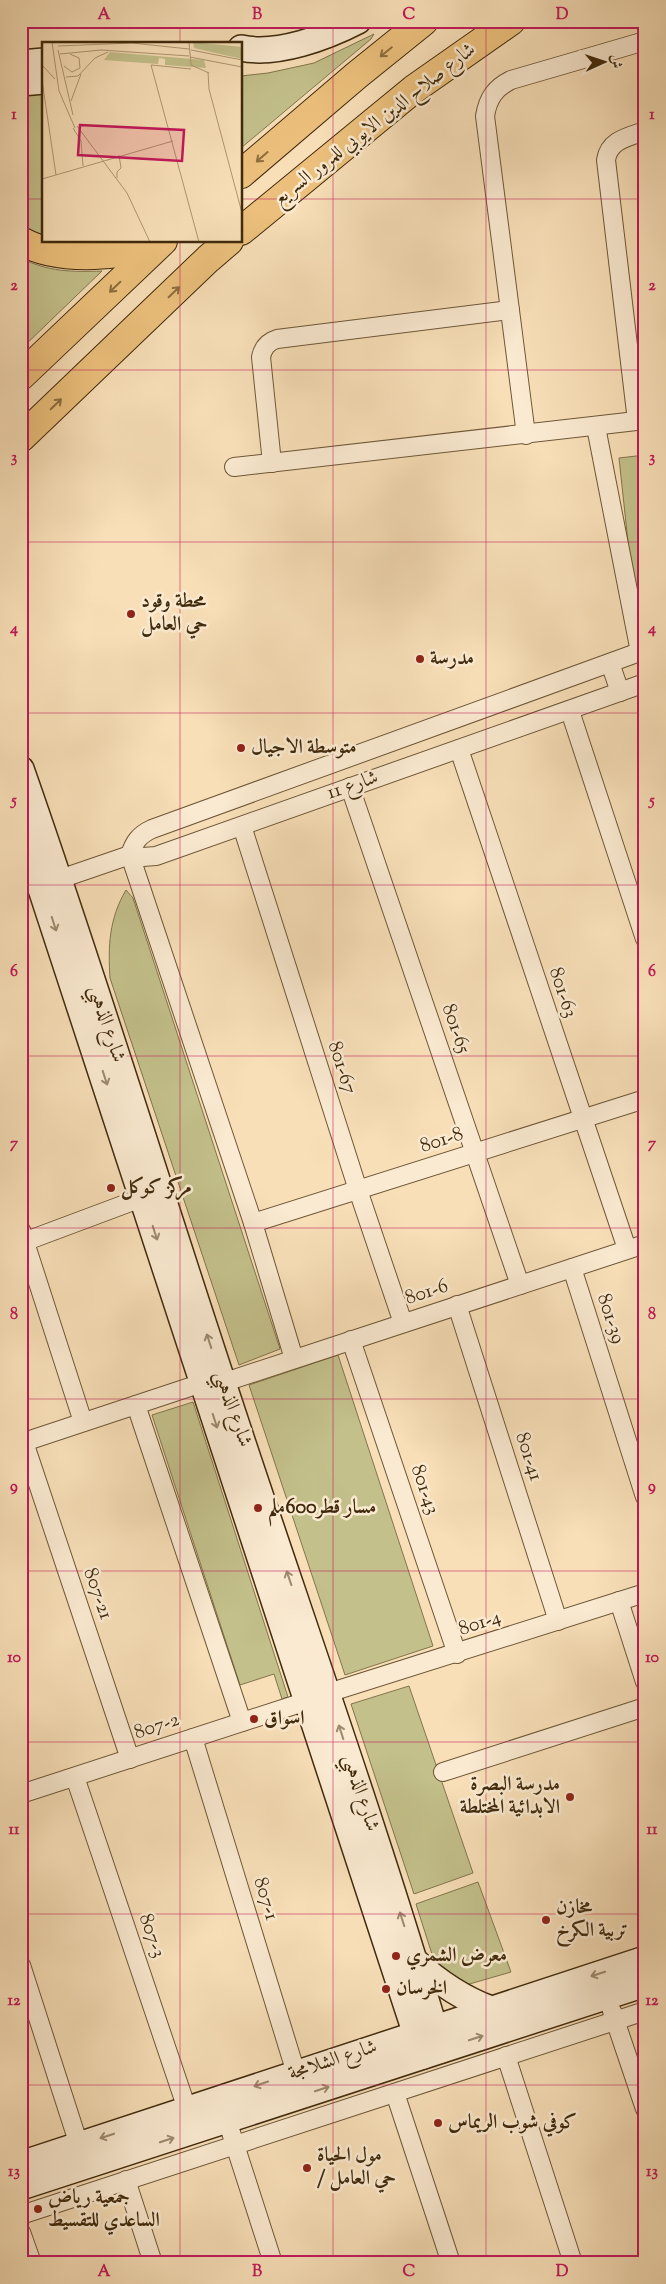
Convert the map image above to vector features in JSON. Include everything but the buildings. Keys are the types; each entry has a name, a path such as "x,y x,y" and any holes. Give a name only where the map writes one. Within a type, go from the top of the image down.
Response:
{"main road":[{"path":"242,173 357,75 424,21"},
{"name":"شارع صلاح الدين الايوبي للمرور السريع","path":"242,230 414,89 511,21"},
{"path":"21,241 44,251 74,254 112,254 160,244"},
{"path":"21,438 228,242"},
{"path":"21,376 160,244"}],"street":[{"path":"245,52 300,44 322,37 358,21"},
{"path":"526,435 485,116 487,104 492,94 511,80 645,41"},
{"path":"21,63 42,61"},
{"path":"21,83 42,81"},
{"path":"234,467 641,421 606,160 613,144 645,131"},
{"path":"272,463 262,358 263,349 269,342 277,339 510,310"},
{"path":"294,1359 253,1223 130,855 136,841 152,829 642,651 596,427"},
{"path":"610,662 620,692"},
{"name":"شارع 11","path":"35,878 130,855 156,856 645,683"},
{"path":"570,711 645,939"},
{"name":"801-63","path":"459,749 627,1250"},
{"name":"شارع الذهبي","path":"21,769 35,878 212,1383 318,1697 429,2041"},
{"name":"801-65","path":"350,787 520,1285"},
{"name":"801-67","path":"242,826 358,1190 403,1323"},
{"name":"شارع الذهبي","path":"21,828 35,878 144,1197 212,1383"},
{"name":"801-8","path":"253,1223 645,1099"},
{"path":"84,1422 23,1238 144,1197"},
{"name":"801-6","path":"23,1442 136,1405 294,1359 645,1244"},
{"name":"801-39","path":"572,1268 645,1496"},
{"name":"801-41","path":"457,1305 558,1621"},
{"name":"801-43","path":"351,1340 457,1654"},
{"path":"136,1405 242,1722"},
{"name":"807-21","path":"23,1442 130,1759"},
{"name":"801-4","path":"318,1697 645,1593"},
{"path":"619,1601 645,1682"},
{"name":"شارع الذهبي","path":"318,1697 415,1960 429,2041"},
{"name":"807-2","path":"21,1794 318,1697"},
{"path":"443,1772 645,1707"},
{"name":"807-1","path":"193,1738 296,2073"},
{"name":"807-3","path":"75,1777 187,2110"},
{"name":"شارع الشلامجة","path":"21,2187 227,2120 429,2041 491,2009 645,1958"},
{"path":"415,1960 450,1989 491,2009"},
{"path":"21,1965 79,2145"},
{"name":"شارع الشلامجة","path":"21,2164 296,2073 608,1996 645,1984"},
{"path":"608,1996 645,2109"},
{"path":"21,2215 645,2011"},
{"path":"506,2056 573,2263"},
{"path":"395,2093 451,2263"},
{"path":"227,2120 273,2263"},
{"path":"126,2180 153,2263"},
{"path":"21,2232 32,2263"}],"shaded area":[{"path":"374,34 371,39 242,147 242,76 268,73 314,63"},
{"path":"42,92 42,242 111,242 92,246 68,247 43,244 21,236 21,96"},
{"path":"21,258 51,269 102,271 21,349"},
{"path":"645,455 645,606 635,607 619,458"},
{"path":"126,890 133,898 280,1349 239,1365 110,978 109,955 113,922"},
{"path":"338,1355 433,1646 345,1675 249,1385"},
{"path":"193,1402 288,1697 282,1699 274,1674 240,1685 152,1415"},
{"path":"409,1686 473,1873 414,1894 351,1704"},
{"path":"478,1882 511,1972 466,1985 437,1970 416,1904"}],"place":[{"name":"محطة وقود حي العامل","path":"131,614"},
{"name":"مدرسة","path":"420,659"},
{"name":"متوسطة الاجيال","path":"241,748"},
{"name":"مركز كوكل","path":"111,1188"},
{"name":"مسار قطر600ملم","path":"258,1508"},
{"name":"اسواق","path":"254,1719"},
{"name":"مدرسة البصرة الابدائية المختلطة","path":"570,1797"},
{"name":"مخازن تربية الكرخ","path":"546,1920"},
{"name":"معرض الشمري","path":"396,1956"},
{"name":"الخرسان","path":"386,1989"},
{"name":"كوفي شوب الريماس","path":"438,2123"},
{"name":"مول الحياة / حي العامل","path":"307,2168"},
{"name":"جمعية رياض الساعدي للتقسيط","path":"38,2209"}]}
